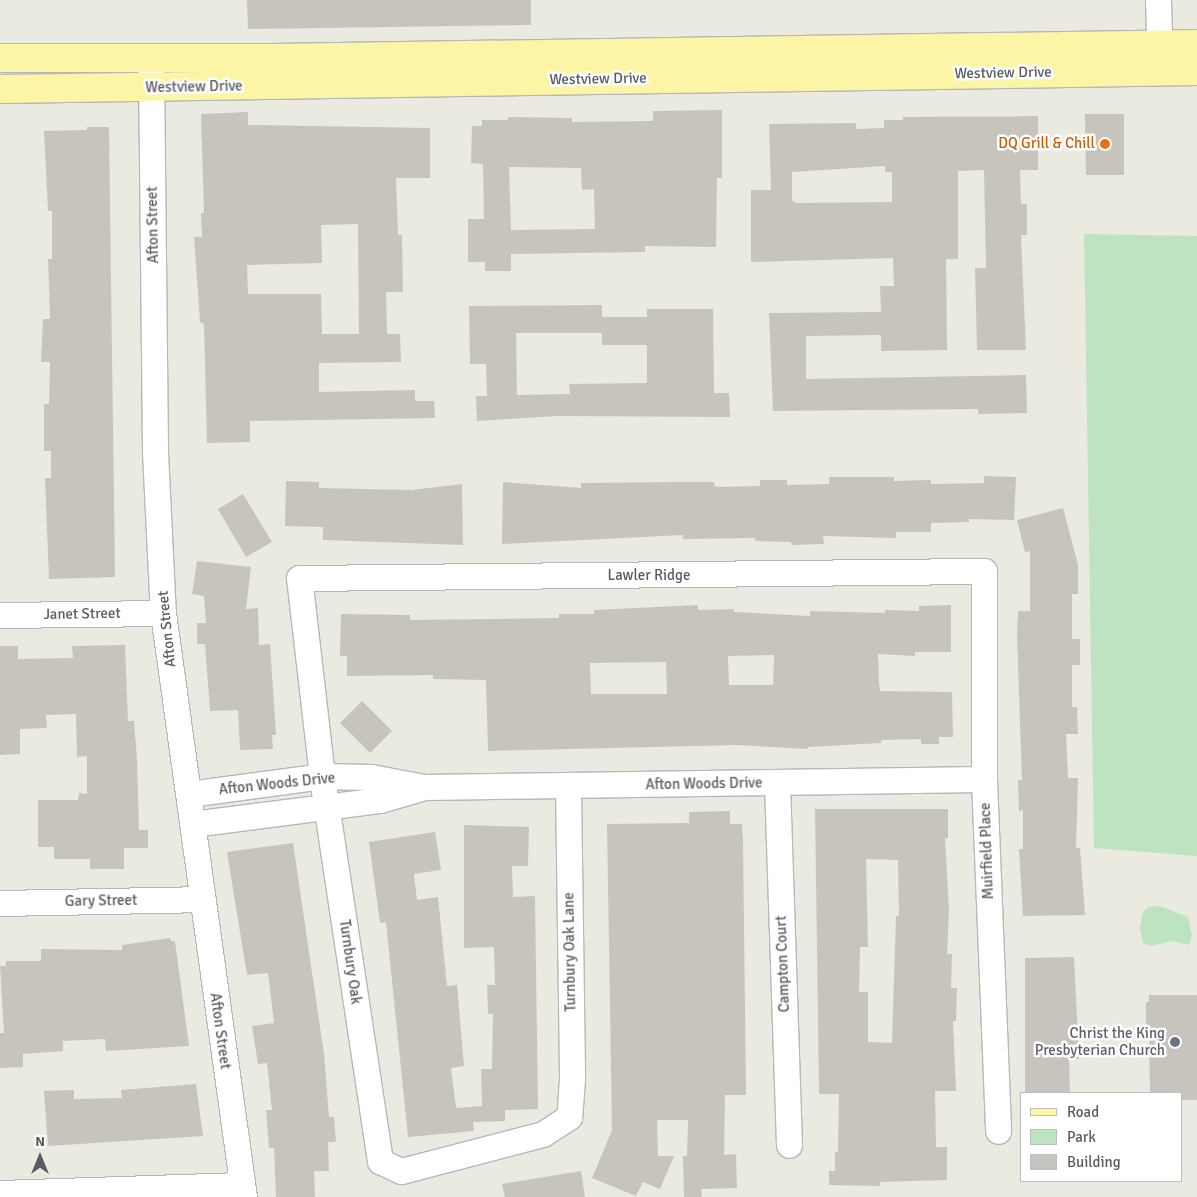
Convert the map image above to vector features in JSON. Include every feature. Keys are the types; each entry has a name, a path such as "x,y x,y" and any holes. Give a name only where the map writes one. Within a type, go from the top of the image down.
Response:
{"main road":[{"name":"Westview Drive","path":"0,58 151,57 755,63 1159,58 1197,44"},
{"name":"Westview Drive","path":"1159,58 1197,71"},
{"name":"Westview Drive","path":"0,89 152,89 755,63"}],"street":[{"path":"1158,0 1159,58"},
{"name":"Afton Street","path":"151,57 155,452 163,613 189,794 201,899 243,1191"},
{"name":"Lawler Ridge","path":"313,578 984,571"},
{"name":"Muirfield Place","path":"984,571 984,778 998,1131"},
{"name":"Turnbury Oak","path":"313,578 299,578 322,776 380,1161 401,1170 543,1134 569,1117"},
{"name":"Janet Street","path":"0,615 163,613"},
{"name":"Afton Woods Drive","path":"189,794 322,776 371,777 424,787 777,783 984,778"},
{"name":"Campton Court","path":"777,783 789,1145"},
{"name":"Turnbury Oak Lane","path":"568,786 572,1078 569,1117"},
{"name":"Afton Woods Drive","path":"192,824 380,800 424,787"},
{"name":"Gary Street","path":"0,903 201,899"},
{"path":"0,1193 243,1191"}],"green space":[{"path":"1084,234 1197,236 1197,856 1094,848"},
{"path":"1160,906 1188,917 1192,935 1189,945 1172,941 1151,946 1143,943 1140,928 1143,912 1149,907"}],"building":[{"path":"247,0 531,0 531,25 248,29"},
{"path":"722,110 722,178 717,178 716,247 645,246 645,252 511,254 511,271 485,271 485,262 468,262 468,219 484,219 483,164 471,163 472,126 482,126 482,120 508,120 508,117 572,118 572,122 653,121 653,111","holes":["509,167 581,168 582,190 594,189 595,229 511,230"]},
{"path":"248,112 248,125 430,128 430,178 396,178 398,235 402,235 403,292 386,292 387,334 400,334 401,362 319,363 319,392 415,390 415,401 434,401 435,418 250,421 250,442 207,443 204,324 200,322 194,237 202,237 201,213 204,213 201,114","holes":["358,224 359,334 322,334 321,294 248,294 247,265 322,263 321,225"]},
{"name":"DQ Grill & Chill","path":"1085,114 1124,114 1124,175 1086,175"},
{"path":"1038,116 1038,170 1020,170 1021,204 1027,204 1027,235 1021,235 1026,350 977,350 975,268 986,268 984,170 958,171 958,259 946,259 947,350 881,351 881,335 806,336 806,379 1026,375 1027,413 978,414 978,409 773,411 769,313 881,312 880,286 894,286 893,258 751,262 751,190 771,190 769,124 856,123 856,129 884,128 884,120 903,120 903,117","holes":["885,166 885,172 892,172 892,202 796,203 792,200 792,172"]},
{"path":"87,127 109,127 115,577 49,579 45,478 51,478 51,451 44,451 44,404 49,404 50,362 41,362 43,319 50,319 48,259 52,259 52,211 48,211 44,131 87,130"},
{"path":"602,305 602,317 647,317 647,309 713,309 714,393 729,393 730,417 558,416 477,421 476,396 487,396 486,364 470,364 469,306","holes":["516,333 602,333 602,345 647,345 647,383 569,384 570,394 517,395"]},
{"path":"984,476 1016,477 1014,520 969,519 969,522 931,523 931,532 896,532 896,538 823,536 824,544 792,545 791,542 755,541 755,538 683,539 683,535 502,544 503,482 581,488 581,483 714,482 715,487 760,486 760,480 787,480 787,485 829,484 829,477 894,477 894,481 931,480 931,484 984,483"},
{"path":"286,481 319,482 319,488 412,490 462,484 463,545 323,540 323,527 285,526"},
{"path":"243,494 272,542 246,557 218,509"},
{"path":"1063,508 1078,565 1078,594 1072,594 1072,639 1080,639 1080,665 1072,665 1072,707 1077,707 1078,734 1066,734 1068,778 1078,778 1076,848 1080,848 1085,915 1023,916 1019,849 1023,849 1023,810 1019,811 1018,780 1022,780 1017,634 1018,611 1030,611 1030,551 1025,552 1017,520"},
{"path":"197,561 251,567 246,609 258,608 259,645 270,644 276,735 272,735 273,749 240,750 238,710 210,711 205,644 197,644 197,623 206,623 204,596 192,594"},
{"path":"698,605 698,610 734,609 734,612 810,616 810,611 885,613 885,610 919,611 919,606 951,605 951,652 915,652 915,656 878,654 880,691 952,692 953,737 939,737 939,744 921,744 921,739 881,740 881,743 808,747 808,749 737,745 488,751 486,680 433,679 433,675 347,676 347,656 340,656 341,614 410,615 410,620 559,618 559,614 594,614 594,610","holes":["774,655 773,685 729,685 728,656","666,662 667,694 591,694 590,663"]},
{"path":"125,645 128,721 134,721 137,759 139,830 148,830 148,848 124,848 124,869 90,869 90,859 54,859 54,847 38,847 38,800 78,800 79,793 87,794 87,756 77,757 76,714 46,715 47,728 20,729 20,754 0,755 0,646 18,646 18,659 73,658 72,646"},
{"path":"362,701 392,731 370,753 340,723"},
{"path":"815,809 948,809 948,838 945,838 949,911 947,954 952,954 951,988 957,988 956,1021 953,1021 956,1091 935,1091 936,1147 947,1147 947,1180 880,1182 880,1186 829,1185 829,1171 835,1171 835,1152 838,1152 839,1094 819,1094","holes":["866,859 898,860 899,916 896,916 892,1043 868,1042 868,992 859,992 860,947 868,947"]},
{"path":"730,811 730,824 742,824 743,839 746,1095 725,1095 724,1155 736,1154 737,1188 701,1189 702,1197 684,1197 683,1156 687,1156 688,1120 657,1120 658,1156 674,1156 660,1189 643,1182 636,1196 592,1178 612,1130 607,824 689,823 689,812"},
{"path":"464,825 529,827 528,866 512,866 513,897 535,896 538,1109 505,1110 505,1121 473,1122 474,1131 408,1137 386,922 380,923 369,842 435,832 441,870 414,874 417,900 438,897 447,986 457,985 464,1066 451,1068 456,1108 482,1106 481,1069 492,1069 493,1014 488,1014 487,985 495,985 494,947 464,948"},
{"path":"293,843 324,1054 329,1117 334,1117 336,1142 328,1142 329,1171 314,1171 315,1197 276,1197 274,1148 269,1148 266,1110 272,1110 267,1063 258,1064 252,1026 274,1023 268,973 247,975 227,852"},
{"path":"170,938 171,941 175,941 189,1046 106,1051 105,1039 63,1041 63,1051 23,1054 23,1067 0,1068 0,1033 4,1033 0,966 6,966 6,961 41,961 41,949 122,950 122,945"},
{"path":"1074,957 1079,1059 1069,1059 1070,1092 1025,1092 1025,958"},
{"name":"Christ the King Presbyterian Church","path":"1149,995 1197,995 1197,1100 1182,1100 1182,1092 1150,1092 1149,1029 1146,1029 1146,1002 1149,1002"},
{"path":"196,1084 203,1136 48,1146 44,1091 74,1090 74,1099 122,1098 121,1090"},
{"path":"581,1171 585,1197 505,1197 502,1184"}],"place":[{"name":"DQ Grill & Chill","path":"1105,144"},
{"name":"Christ the King Presbyterian Church","path":"1175,1042"}]}
